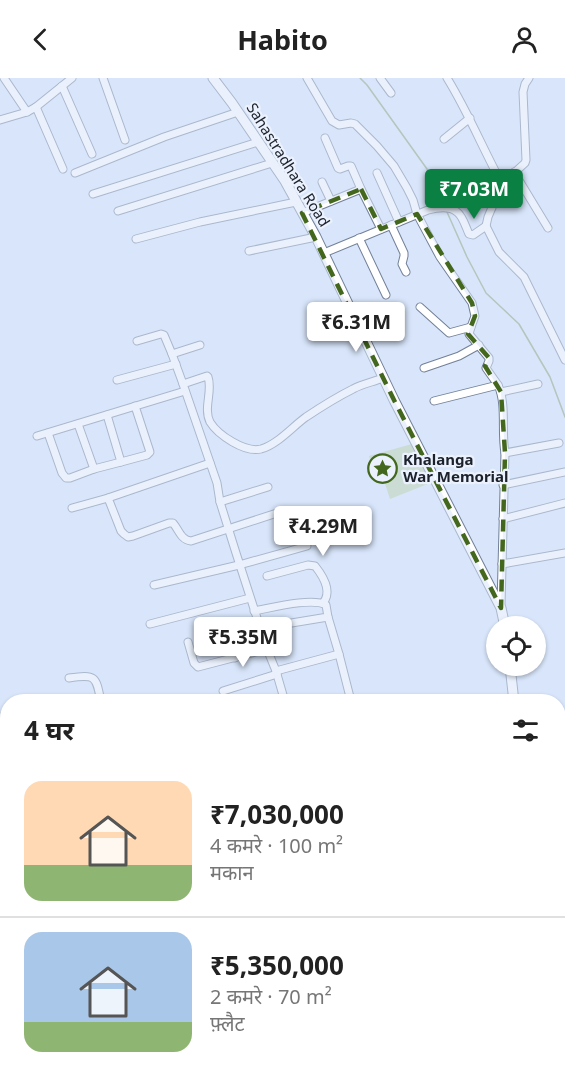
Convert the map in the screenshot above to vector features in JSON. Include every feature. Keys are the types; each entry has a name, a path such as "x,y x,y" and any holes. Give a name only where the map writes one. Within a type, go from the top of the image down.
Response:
{"main road":[{"name":"Sahastradhara Road","path":"213,78 272,163 316,237 383,378 501,608 503,616"},
{"path":"511,676 513,694"}],"street":[{"path":"4,78 27,112"},
{"path":"0,120 36,107 72,78"},
{"path":"103,78 125,140"},
{"path":"307,78 332,121 339,125 355,124 394,166 440,258 472,303 475,316 469,331 471,337 489,358 486,368 501,392 505,453 501,608"},
{"path":"380,78 391,93"},
{"path":"450,79 476,130 480,144 502,184"},
{"path":"528,79 523,92 526,160 502,184 486,226 499,252 524,277 565,360"},
{"path":"62,86 92,154"},
{"path":"36,107 63,169"},
{"path":"75,173 164,137 238,112"},
{"path":"444,139 470,118"},
{"path":"325,138 338,168 351,166 381,229"},
{"path":"93,194 258,142"},
{"path":"118,211 272,163"},
{"path":"514,172 548,228"},
{"path":"377,174 399,222"},
{"path":"322,182 331,201"},
{"path":"302,213 361,189"},
{"path":"136,239 200,222 296,202"},
{"path":"324,253 417,214 439,208 456,210 471,235 486,226"},
{"path":"391,225 404,253 402,264 406,272"},
{"path":"249,251 316,237"},
{"path":"359,238 386,295"},
{"path":"420,308 449,333 471,327"},
{"path":"137,341 160,334 165,337 217,483 220,502 239,565 283,694"},
{"path":"172,354 200,345"},
{"path":"424,368 459,356 479,345"},
{"path":"117,380 176,364"},
{"path":"37,436 135,406 184,388 207,376 210,385 208,407 210,420 232,442 248,448 261,449 341,395 383,378"},
{"path":"501,392 538,384"},
{"path":"434,401 498,385"},
{"path":"48,433 62,473 66,478 147,455 150,452 135,406"},
{"path":"106,415 121,462"},
{"path":"78,424 94,469"},
{"path":"505,453 559,443"},
{"path":"72,508 210,463"},
{"path":"503,485 565,472"},
{"path":"220,502 268,487"},
{"path":"108,498 121,531 128,537 169,523 175,525 183,538 191,541 280,512"},
{"path":"503,519 565,503"},
{"path":"154,585 307,546"},
{"path":"502,564 565,553"},
{"path":"267,576 308,565 315,566 328,592 323,603"},
{"path":"150,624 250,598"},
{"path":"254,611 293,603 323,603"},
{"path":"323,603 326,605 347,694"},
{"path":"261,628 328,617"},
{"path":"226,627 235,658"},
{"path":"188,642 197,667 267,649"},
{"path":"223,691 339,654"},
{"path":"69,678 86,676 94,678 99,694"}],"highlighted area":[{"path":"361,189 381,229 417,214 472,303 475,316 468,334 489,358 485,366 501,392 505,453 501,608 394,400 302,213"}],"green space":[{"path":"412,444 430,483 390,499 383,477 376,479 369,456"}],"waterway":[{"path":"360,78 427,169 444,205"},
{"path":"447,212 486,293 519,324 550,377 565,417"}],"place":[{"name":"Khalanga War Memorial","path":"382,469"}]}
